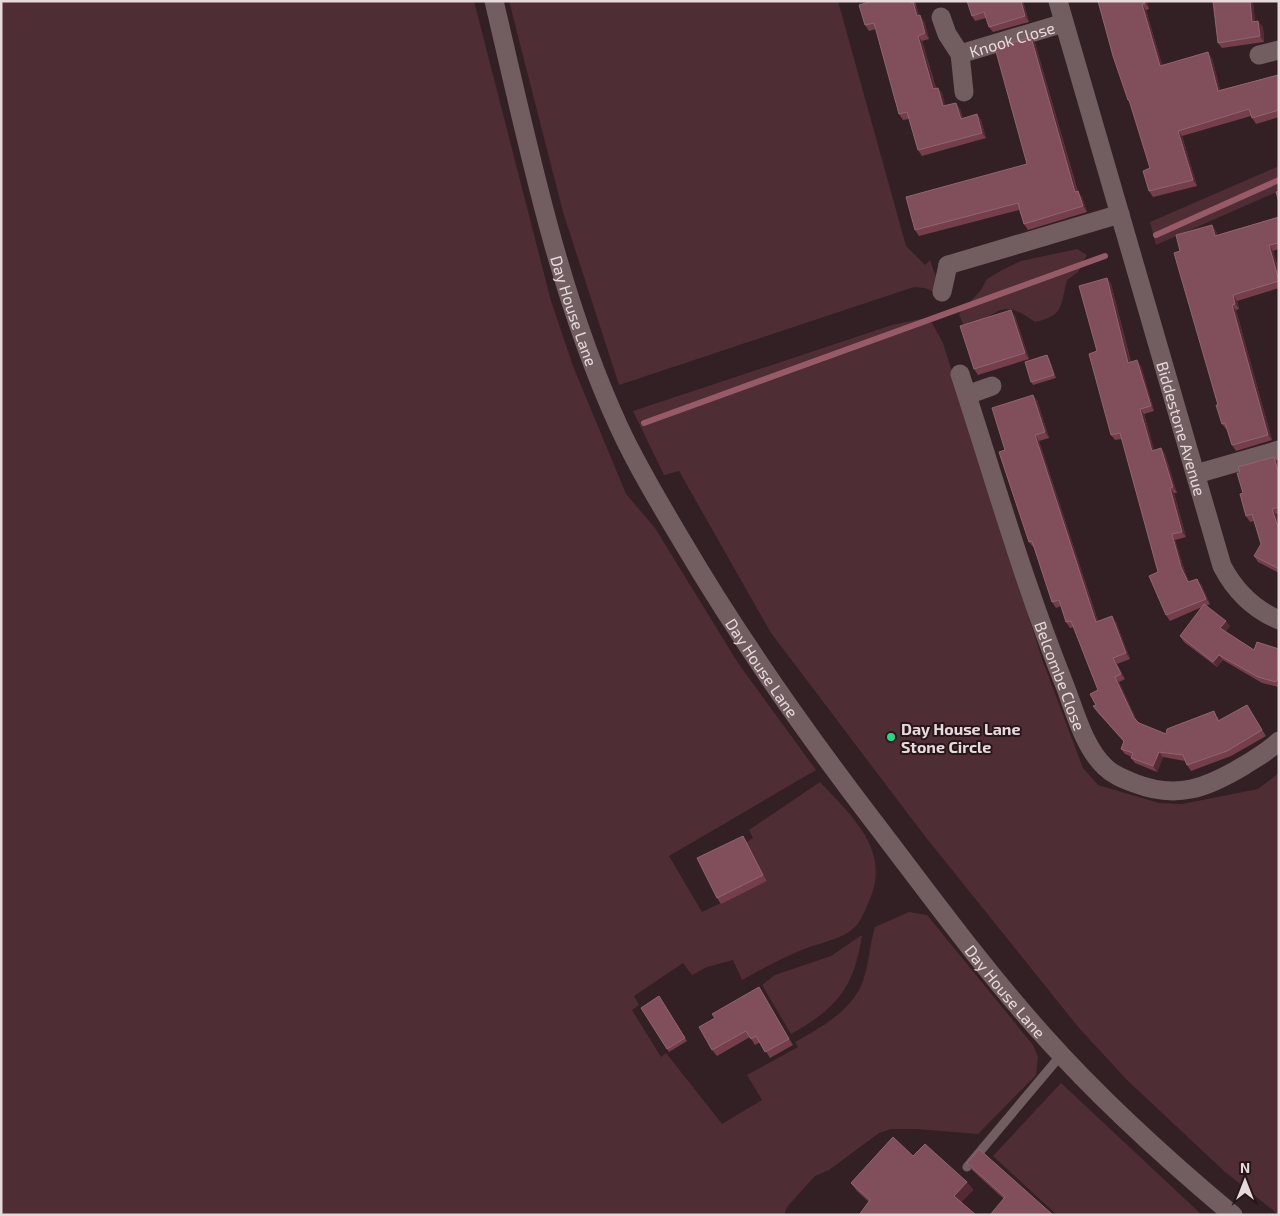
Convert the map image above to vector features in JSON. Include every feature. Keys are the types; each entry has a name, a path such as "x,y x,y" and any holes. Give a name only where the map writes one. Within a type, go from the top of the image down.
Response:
{"street":[{"name":"Day House Lane","path":"494,1 538,181 572,307 608,402 634,456 738,634 824,756 980,960 1062,1055 1133,1127 1233,1215"},
{"name":"Biddestone Avenue","path":"1058,1 1219,557 1227,576 1248,601 1279,620"},
{"name":"Knook Close","path":"941,17 947,34 960,54 964,92"},
{"name":"Knook Close","path":"960,54 1064,23"},
{"path":"1259,55 1279,50"},
{"path":"942,292 943,260 1120,214"},
{"name":"Belcombe Close","path":"960,374 1048,643 1086,738 1105,767 1118,777 1148,788 1162,792 1182,791 1206,785 1228,775 1262,755 1279,741"},
{"path":"967,394 992,386"},
{"path":"1196,474 1279,450"}],"lane":[{"path":"967,1167 1062,1055"}],"shaded area":[{"path":"1,1 474,1 551,301 573,366 626,494 655,528 738,663 816,770 669,856 702,912 767,881 747,842 753,838 749,830 820,782 844,807 864,834 872,849 875,865 875,881 870,899 856,926 845,934 796,952 742,980 733,960 707,967 692,975 683,963 634,996 639,1005 632,1010 661,1057 666,1053 722,1124 762,1100 747,1075 798,1047 795,1042 832,1019 848,1005 863,981 875,927 909,912 927,915 1033,1045 1038,1057 1036,1075 978,1134 916,1129 891,1129 879,1133 829,1170 815,1176 787,1207 784,1215 1,1215"},
{"path":"509,1 838,1 906,246 925,265 930,260 936,277 934,292 925,288 914,287 619,385 563,212"},
{"path":"1279,166 1279,191 1156,245 1150,222"},
{"path":"1077,249 1087,255 1078,272 1067,280 1060,308 1052,316 1035,322 1022,313 1004,309 974,323 963,324 959,314 981,290 987,279 1021,261"},
{"path":"921,319 932,323 943,343 1042,659 1083,768 1098,785 1159,803 1182,804 1258,789 1279,773 1279,1215 1224,1171 1127,1080 1079,1028 924,835 771,633 679,471 664,475 633,411 892,325"},
{"path":"862,935 854,969 841,995 820,1015 791,1034 762,985 775,975 831,956"},
{"path":"1061,1083 1202,1215 1057,1215 993,1156"}],"building":[{"path":"872,1 913,2 917,16 920,15 925,33 918,36 933,89 938,88 943,106 956,103 961,119 977,114 982,133 918,150 907,112 899,114 874,23 865,25 859,5"},
{"path":"967,1 1021,1 1025,16 989,27 984,12 972,16"},
{"path":"1098,1 1145,1 1142,4 1160,66 1208,52 1218,91 1278,75 1279,110 1252,118 1249,109 1178,131 1193,180 1149,191 1143,171 1150,168 1113,56"},
{"path":"1213,1 1250,1 1252,22 1258,21 1260,36 1218,43"},
{"path":"1031,37 1075,192 1078,191 1083,206 1024,224 1018,203 915,230 906,197 1027,164 995,48"},
{"path":"1279,191 1279,202 1276,192"},
{"path":"1279,217 1279,243 1269,245 1279,281 1233,295 1235,304 1232,305 1268,435 1232,445 1225,423 1222,424 1216,405 1218,405 1174,253 1180,251 1176,235 1212,225 1215,236"},
{"path":"1107,278 1128,363 1137,360 1151,406 1140,409 1152,451 1161,448 1173,487 1170,488 1182,532 1172,534 1181,567 1188,582 1197,579 1206,599 1166,615 1149,576 1158,572 1120,433 1111,435 1089,354 1097,351 1079,286"},
{"path":"1011,310 1025,353 974,369 960,326"},
{"path":"1047,355 1054,375 1031,382 1025,362"},
{"path":"1033,395 1045,432 1035,435 1096,622 1112,616 1126,653 1113,658 1121,674 1115,677 1134,718 1139,723 1166,734 1167,729 1214,711 1218,721 1247,705 1262,730 1227,751 1187,765 1183,755 1159,752 1153,766 1131,758 1133,753 1121,749 1124,741 1093,706 1096,705 1090,694 1098,690 1071,621 1066,622 1059,600 1052,602 1032,541 1029,542 999,452 1005,450 992,408"},
{"path":"1274,457 1279,475 1279,507 1272,509 1279,530 1279,569 1254,556 1261,544 1252,514 1246,516 1240,494 1243,493 1237,473 1240,473 1238,467"},
{"path":"1204,604 1226,621 1220,628 1254,650 1257,642 1279,649 1279,676 1276,682 1258,677 1219,655 1213,662 1180,636"},
{"path":"743,836 763,875 717,898 697,858"},
{"path":"759,987 789,1039 765,1052 756,1036 751,1039 746,1031 712,1050 699,1027 715,1018 712,1014"},
{"path":"659,996 685,1038 667,1049 641,1008"},
{"path":"893,1137 913,1156 925,1144 967,1182 954,1196 976,1215 859,1215 870,1200 851,1183"},
{"path":"979,1149 1053,1215 990,1215 1005,1197 967,1163"}],"waterway":[{"path":"1156,235 1279,180"},
{"path":"644,423 1105,256"}],"place":[{"name":"Day House Lane Stone Circle","path":"891,737"}]}
